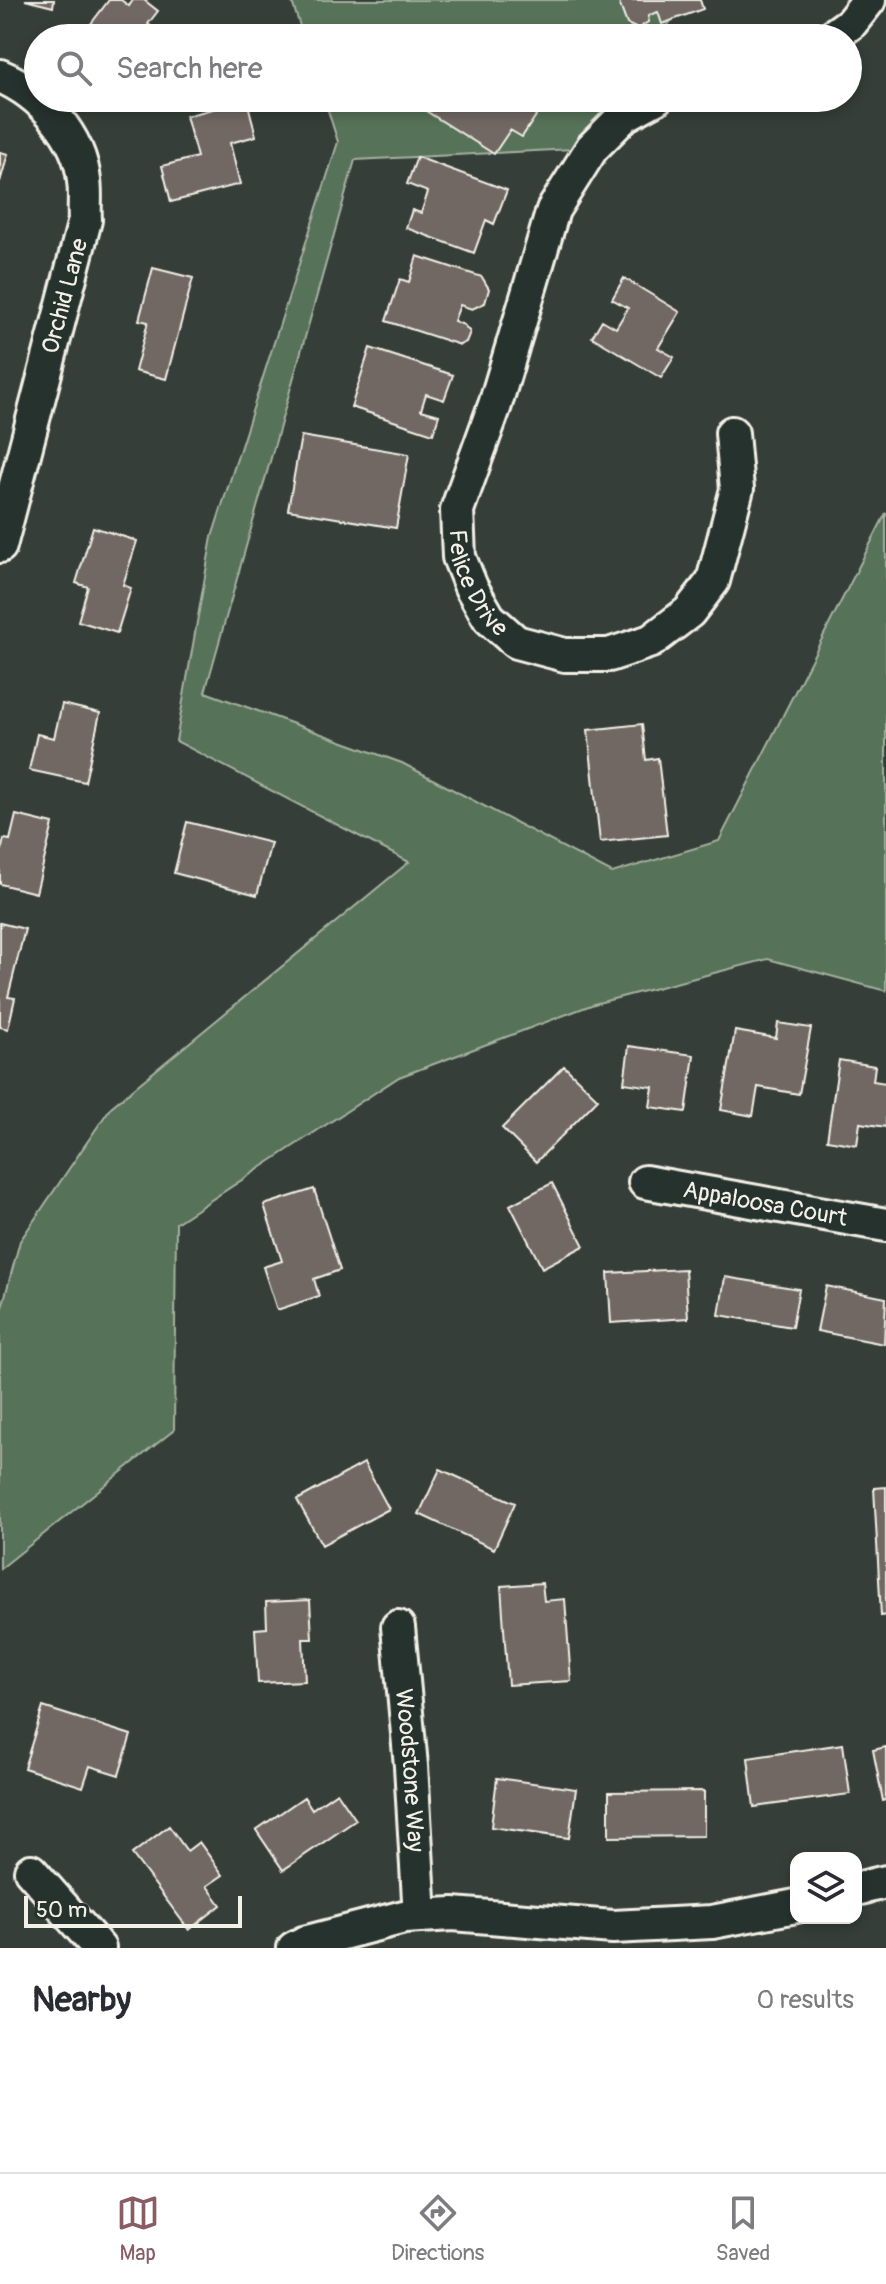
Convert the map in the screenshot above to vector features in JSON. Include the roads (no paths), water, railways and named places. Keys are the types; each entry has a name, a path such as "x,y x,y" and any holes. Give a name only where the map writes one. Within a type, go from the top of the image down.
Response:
{"street":[{"path":"850,24 869,0"},
{"name":"Orchid Lane","path":"0,76 24,90"},
{"name":"Orchid Lane","path":"0,546 85,220 80,160 51,112"},
{"name":"Felice Drive","path":"630,112 592,148 553,210 495,405 457,510 459,557 471,587 489,618 516,642 565,655 609,655 651,641 689,612 713,581 737,489 732,433"},
{"name":"Appaloosa Court","path":"645,1182 886,1225"},
{"name":"Woodstone Way","path":"398,1627 411,1766 420,1916"},
{"path":"31,1871 99,1948"},
{"path":"862,1888 886,1882"},
{"path":"294,1948 404,1917 453,1914 613,1927 712,1922 790,1907"}]}
